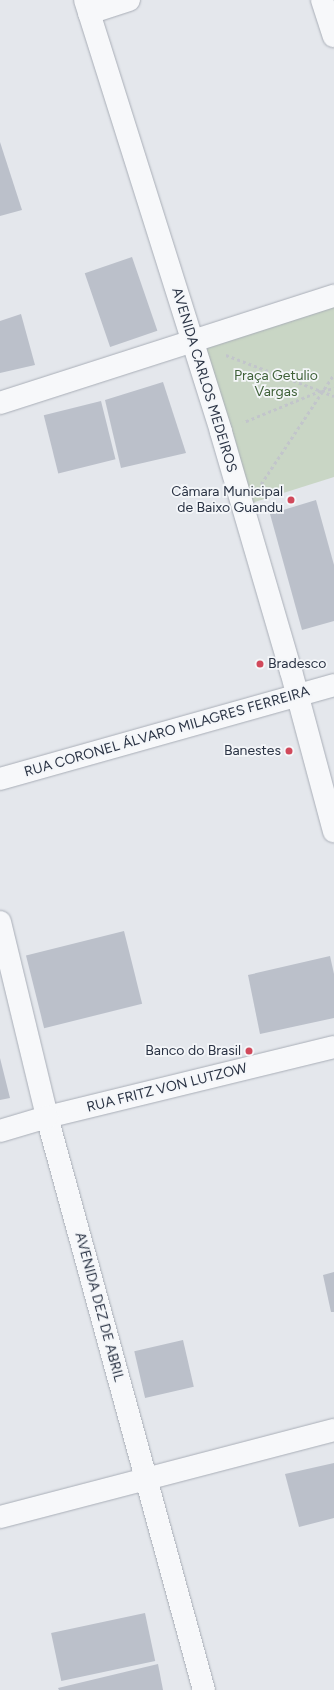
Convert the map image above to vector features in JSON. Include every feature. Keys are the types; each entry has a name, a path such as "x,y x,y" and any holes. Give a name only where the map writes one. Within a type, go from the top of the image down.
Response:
{"street":[{"path":"87,7 129,0"},
{"path":"322,0 334,36"},
{"name":"AVENIDA CARLOS MEDEIROS","path":"87,7 244,510 298,695 334,831"},
{"path":"0,403 334,296"},
{"name":"RUA CORONEL ÁLVARO MILAGRES FERREIRA","path":"0,779 334,685"},
{"name":"AVENIDA DEZ DE ABRIL","path":"0,922 47,1117 204,1690"},
{"name":"RUA FRITZ VON LUTZOW","path":"0,1131 47,1117 334,1047"},
{"path":"0,1517 146,1477 334,1430"}],"path":[{"path":"192,342 334,396"},
{"path":"244,510 321,391 334,374"},
{"path":"220,432 321,391 334,388"}],"green space":[{"name":"Praça Getulio Vargas","path":"334,304 334,477 252,503 203,345"}],"building":[{"path":"0,142 22,210 0,216"},
{"path":"132,257 157,331 110,347 85,273"},
{"path":"21,314 35,365 0,373 0,321"},
{"path":"163,382 186,453 121,468 105,400"},
{"path":"101,401 116,459 58,473 44,415"},
{"path":"316,500 334,565 334,621 302,630 270,514"},
{"path":"124,931 142,1004 44,1028 26,955"},
{"path":"330,956 334,974 334,1018 260,1034 248,975"},
{"path":"0,1058 10,1098 0,1100"},
{"path":"334,1272 334,1312 331,1312 323,1275"},
{"path":"183,1340 194,1387 145,1398 134,1351"},
{"path":"334,1463 334,1518 299,1527 285,1474"},
{"path":"145,1613 155,1661 61,1681 51,1633"},
{"path":"158,1664 163,1690 59,1690 58,1688"}],"place":[{"name":"Câmara Municipal de Baixo Guandu","path":"291,500"},
{"name":"Bradesco","path":"260,664"},
{"name":"Banestes","path":"289,751"},
{"name":"Banco do Brasil","path":"249,1051"}]}
